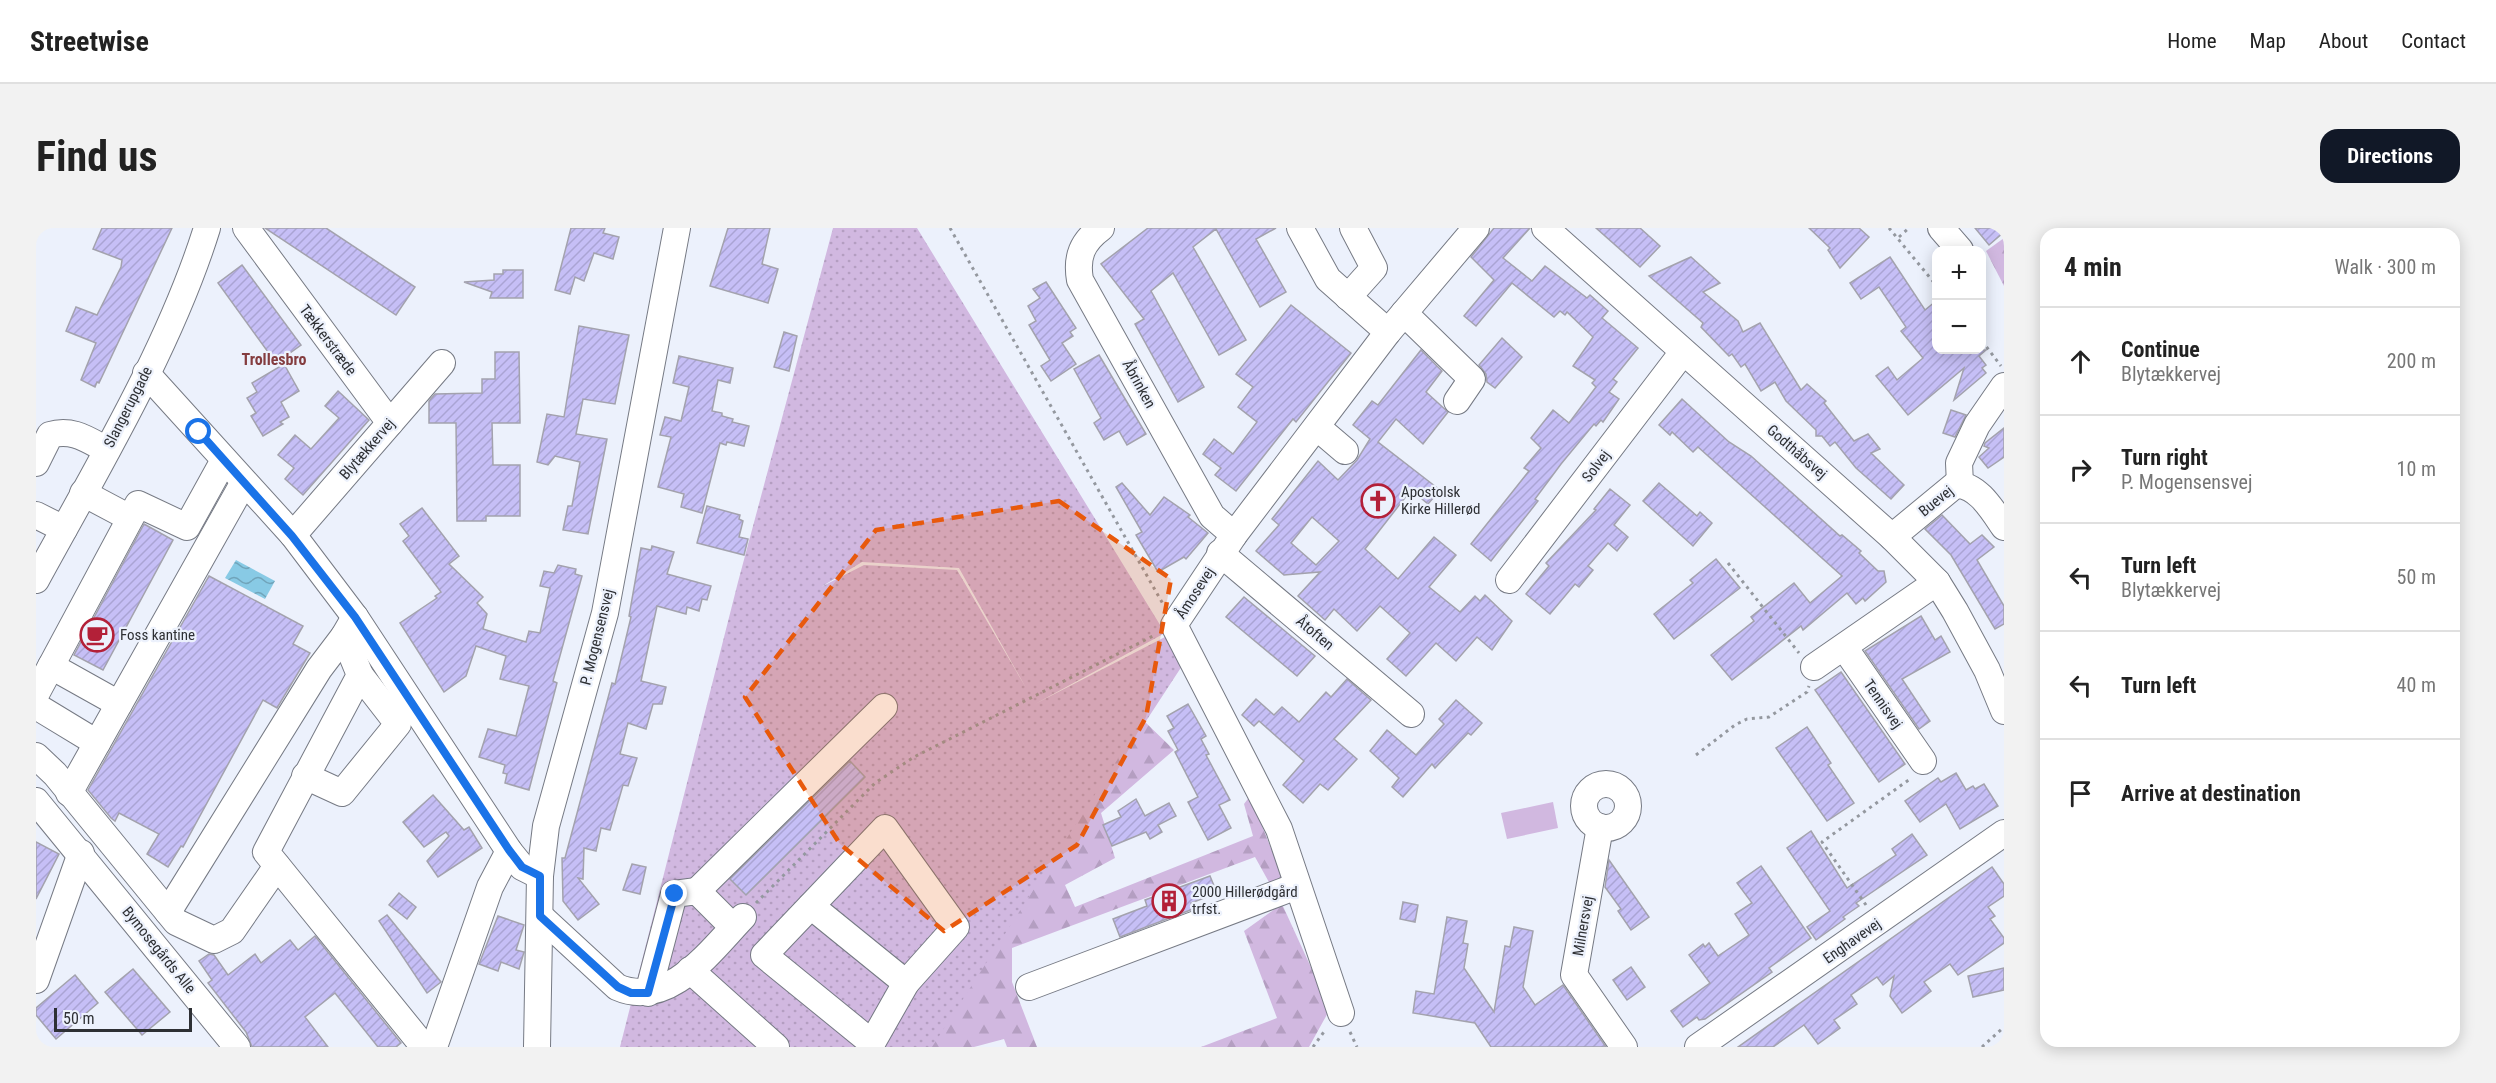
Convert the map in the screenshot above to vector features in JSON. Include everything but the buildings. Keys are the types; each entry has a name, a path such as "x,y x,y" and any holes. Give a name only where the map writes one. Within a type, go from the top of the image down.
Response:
{"street":[{"name":"Slangerupgade","path":"36,580 146,373 193,274 207,228"},
{"name":"Tækkerstræde","path":"246,228 390,423"},
{"name":"P. Mogensensvej","path":"537,1047 540,876 546,826 605,613 677,228"},
{"name":"Åbrinken","path":"1101,228 1090,236 1080,251 1078,265 1080,280 1227,544"},
{"path":"1300,228 1328,279 1348,297 1396,323 1472,378 1457,401"},
{"path":"1348,297 1374,268 1353,228"},
{"name":"Åmosevej","path":"1341,1013 1279,829 1174,625 1227,544 1396,323 1476,228"},
{"name":"Godthåbsvej","path":"1545,228 1892,537 1936,582 1995,663 2004,711"},
{"path":"1941,228 1957,246"},
{"name":"Solvej","path":"1509,580 1683,352"},
{"name":"Blytækkervej","path":"292,536 442,363"},
{"path":"146,373 292,536 350,627 509,850 522,867 540,876"},
{"path":"1960,484 1959,463 1977,425 2004,386"},
{"path":"1317,428 1345,451"},
{"path":"36,463 51,435 60,432 73,433 107,450"},
{"path":"36,694 138,504 187,527 224,460"},
{"path":"69,793 244,482"},
{"name":"Buevej","path":"1892,537 1955,485 1960,484 1970,488 1991,507 2004,526"},
{"path":"83,493 130,518"},
{"path":"196,511 220,524"},
{"path":"36,515 64,529"},
{"name":"Åtoften","path":"1227,544 1411,714"},
{"path":"1814,668 1936,582"},
{"path":"305,776 342,793 398,724 360,675 350,627"},
{"path":"168,912 319,669 350,627"},
{"name":"Tennisvej","path":"1844,646 1923,761"},
{"path":"51,666 119,704"},
{"path":"360,675 266,852 424,1047"},
{"path":"36,706 98,742"},
{"path":"648,993 675,894 697,891 884,707"},
{"path":"36,756 176,922 214,940 232,930 277,866"},
{"name":"Bymosegårds Alle","path":"36,801 81,853 237,1047"},
{"name":"Milnersvej","path":"1600,826 1574,975 1624,1047"},
{"path":"885,828 956,927 906,982 871,1045 764,955 811,906 885,828"},
{"name":"Enghavevej","path":"1698,1047 2004,833"},
{"path":"434,1047 490,887 509,850"},
{"path":"36,980 81,853"},
{"path":"1029,987 1298,886"},
{"path":"540,916 618,987 631,993 648,993 663,989 690,970 738,922 697,891"},
{"path":"811,906 906,982"},
{"path":"690,970 776,1047"}],"path":[{"path":"738,922 874,783 914,757 1174,625 950,228"},
{"path":"1889,228 1899,237 1932,280"},
{"path":"1899,237 1909,228"},
{"path":"1986,346 2004,369"},
{"path":"1696,755 1735,725 1747,719 1769,717 1808,692 1814,668 1803,658 1728,562"},
{"path":"1878,923 1822,842 1925,769 1923,761"},
{"path":"1982,1047 2004,1027"}],"highlighted area":[{"path":"1059,501 1171,579 1146,717 1077,845 944,931 840,844 745,697 876,530"}],"green space":[{"path":"833,228 917,228 1165,633 1035,704 1165,637 1182,666 933,1047 620,1047 738,582","holes":["862,562 959,568 1026,688 957,570 864,565 821,587"]},
{"path":"2004,238 2004,286 1986,251"},
{"path":"1143,720 1174,750 1101,813 1115,858 1065,885 1075,907 1253,836 1244,804 1250,796 1283,878 1270,884 1255,857 1012,948 1012,982 1037,1047 1007,1047 1004,1039 974,1047 932,1047"},
{"path":"1553,802 1558,828 1507,839 1501,813"},
{"path":"1282,904 1330,1009 1309,1047 1201,1047 1277,1018 1244,931"}],"water":[{"path":"236,560 275,581 265,599 225,578"}],"place":[{"name":"Apostolsk Kirke Hillerød","path":"1378,501"},
{"name":"Foss kantine","path":"97,635"},
{"name":"2000 Hillerødgård trfst.","path":"1169,901"}],"district":[{"name":"Trollesbro","path":"274,359"}],"route":[{"path":"199,432 292,536 355,617 509,850 522,867 540,876 540,916 618,987 631,993 648,993 675,894"}]}
